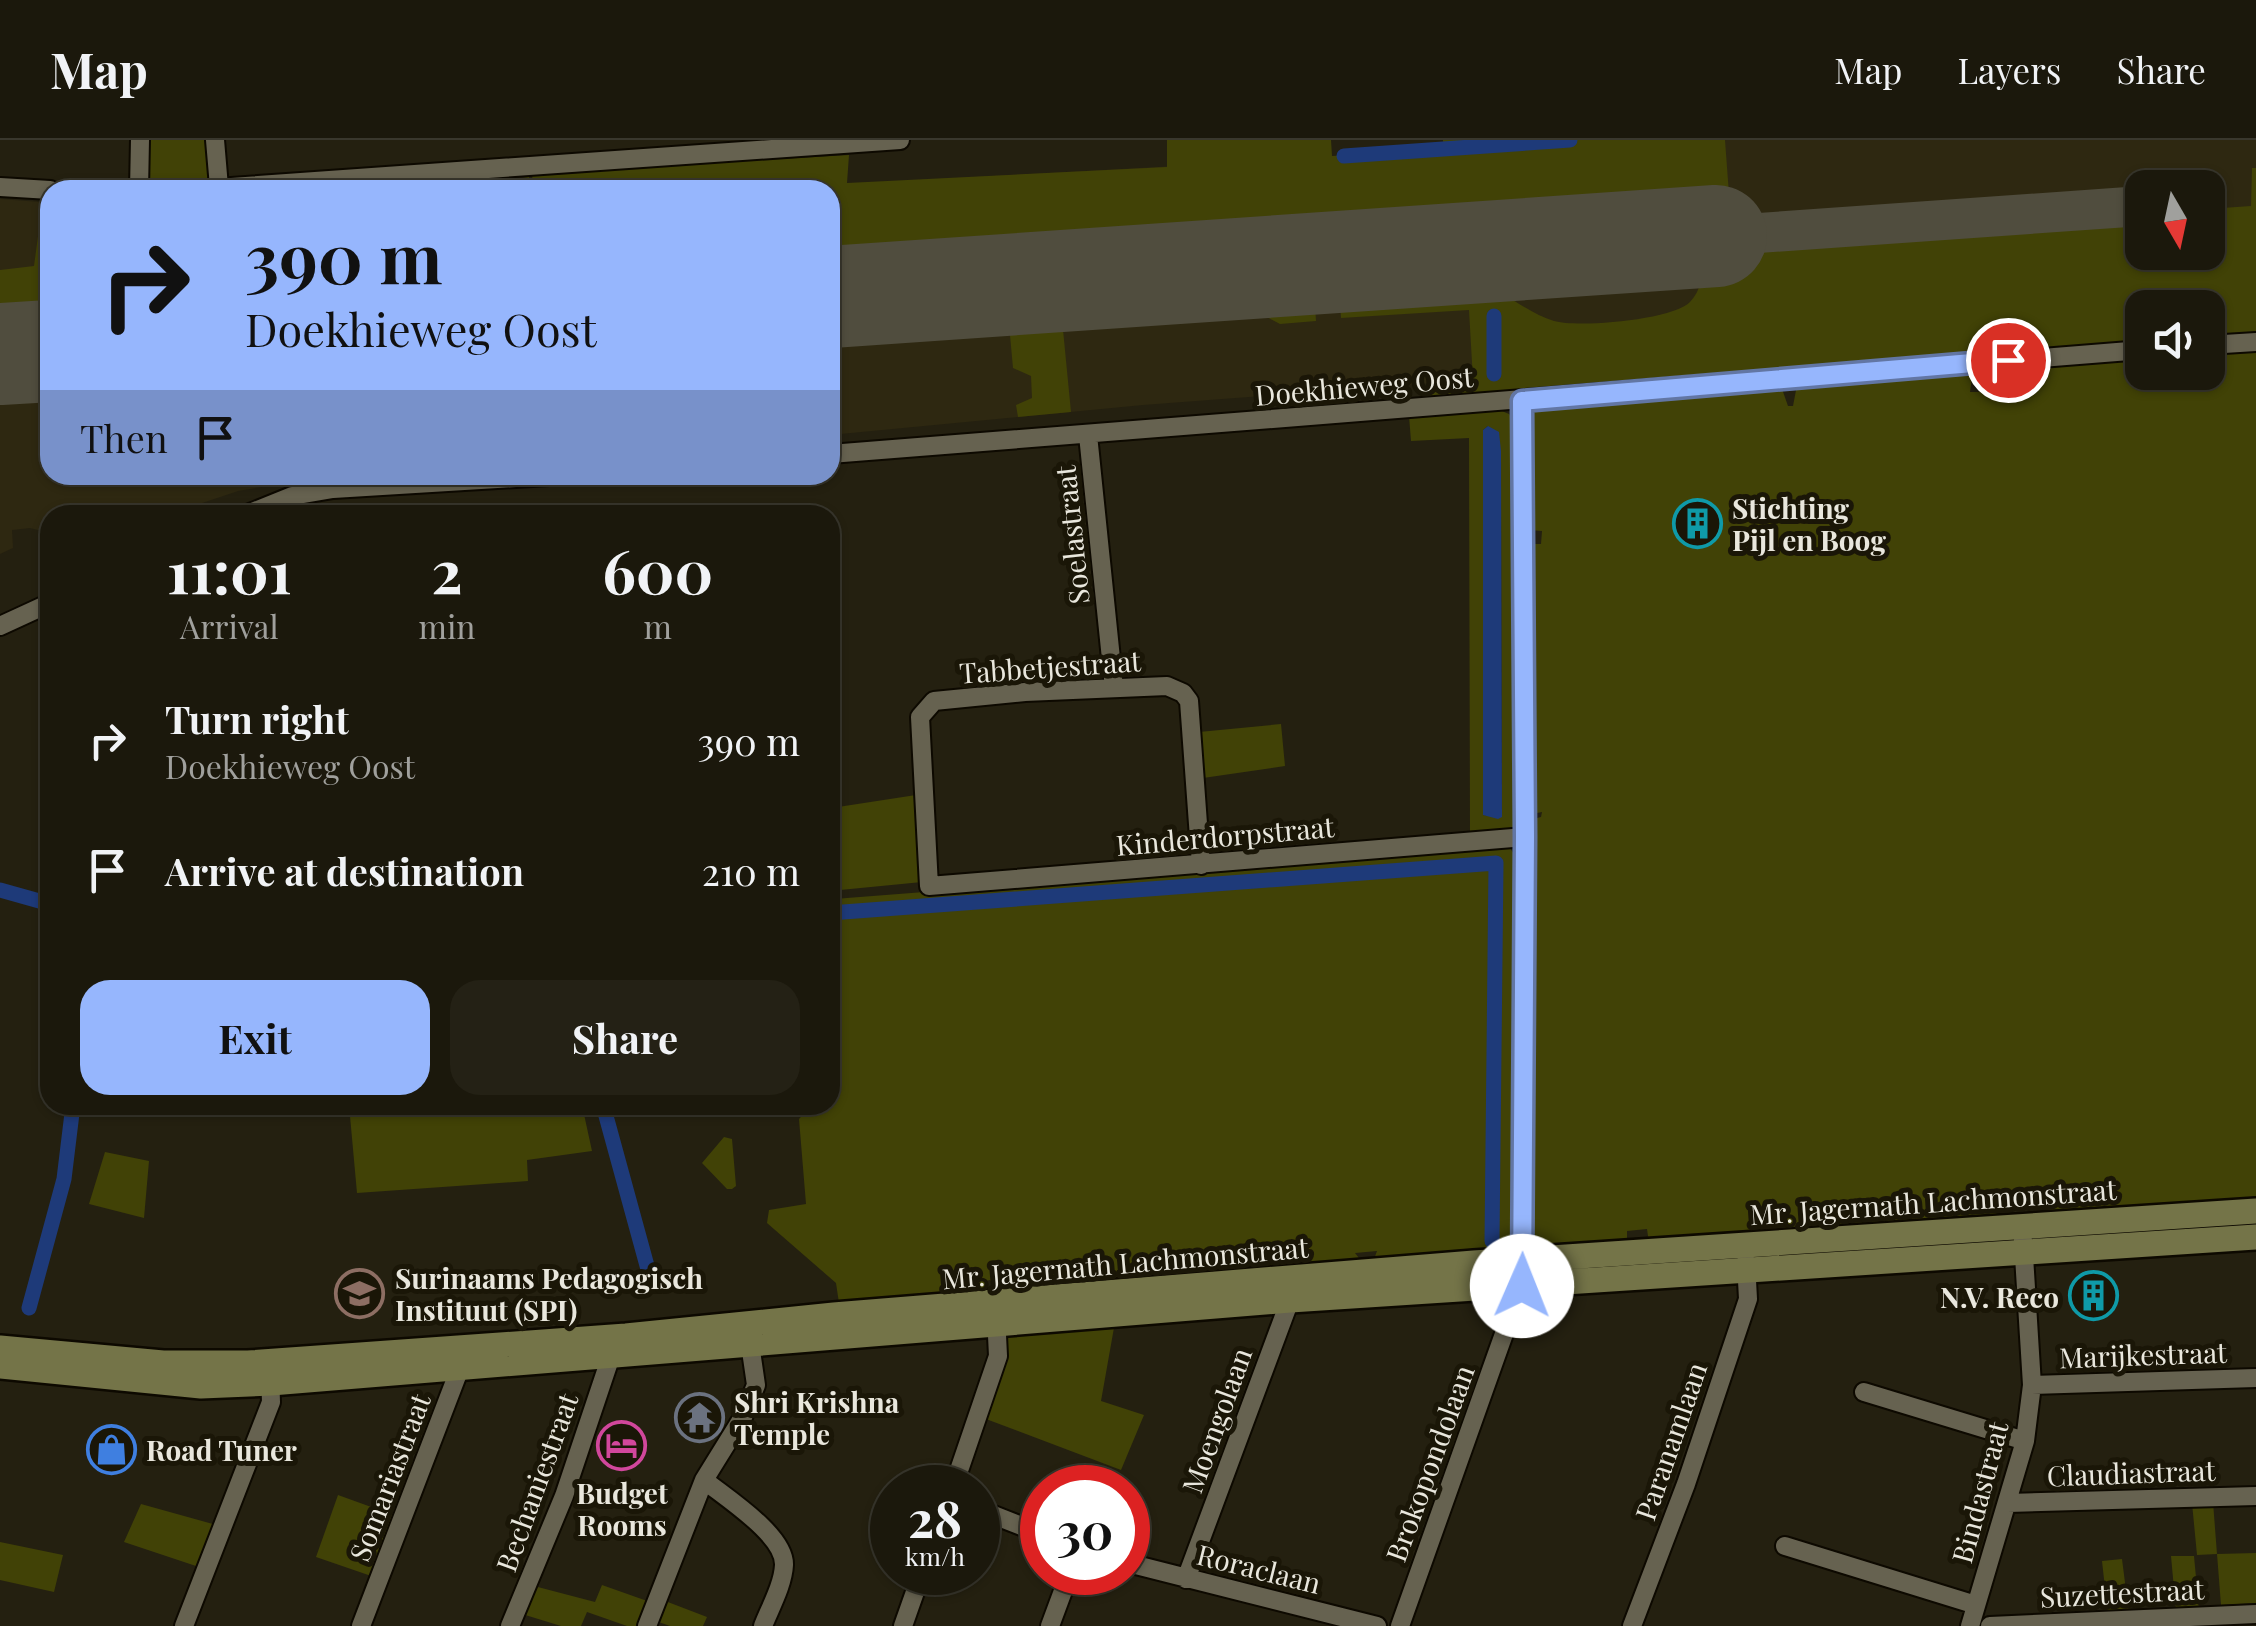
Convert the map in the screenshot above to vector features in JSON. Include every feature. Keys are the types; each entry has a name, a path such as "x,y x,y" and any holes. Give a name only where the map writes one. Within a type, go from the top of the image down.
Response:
{"main road":[{"name":"Mr. Jagernath Lachmonstraat","path":"0,1366 201,1386 270,1372 459,1357 626,1336 749,1334 1522,1273 1747,1271 2256,1210"},
{"name":"Mr. Jagernath Lachmonstraat","path":"1522,1273 1746,1244 2256,1236"},
{"name":"Mr. Jagernath Lachmonstraat","path":"459,1357 611,1356 749,1334"},
{"name":"Mr. Jagernath Lachmonstraat","path":"0,1348 270,1372"}],"street":[{"path":"138,180 140,140"},
{"path":"215,140 218,180"},
{"path":"297,180 655,148 900,140"},
{"path":"0,186 40,189"},
{"path":"2225,344 2256,342"},
{"name":"Doekhieweg Oost","path":"840,453 2125,351"},
{"name":"Brokopondolaan","path":"1400,1626 1522,1273 1522,401"},
{"name":"Soelastraat","path":"1088,435 1114,688"},
{"path":"269,505 292,496 333,489 400,485"},
{"path":"0,626 40,608"},
{"name":"Tabbetjestraat","path":"929,886 920,717 924,708 934,701 1025,692 1167,686 1183,693 1189,701 1201,865"},
{"name":"Kinderdorpstraat","path":"929,886 1525,837"},
{"name":"Bindastraat","path":"1970,1626 2025,1441 2032,1385 2022,1238"},
{"name":"Paranamlaan","path":"1632,1626 1686,1484 1748,1299 1746,1244"},
{"name":"Moengolaan","path":"1186,1579 1289,1289"},
{"path":"961,1465 998,1356 996,1314"},
{"path":"646,1626 704,1480 743,1417 756,1386 749,1334"},
{"name":"Bechaniestraat","path":"510,1626 564,1496 611,1356"},
{"name":"Somariastraat","path":"361,1626 459,1357"},
{"path":"184,1626 271,1402 270,1372"},
{"name":"Marijkestraat","path":"2032,1385 2256,1378"},
{"path":"1864,1392 2025,1441"},
{"path":"704,1480 774,1538 782,1552 784,1570 763,1626"},
{"name":"Claudiastraat","path":"2008,1503 2256,1496"},
{"path":"1785,1546 1976,1605"},
{"name":"Roraclaan","path":"1150,1569 1377,1626"},
{"path":"903,1626 914,1595"},
{"path":"1050,1626 1061,1595"},
{"name":"Suzettestraat","path":"1990,1626 2256,1614"}],"shaded area":[{"path":"145,140 211,140 211,174 207,178 147,180"},
{"path":"1167,140 1331,140 1332,156 1443,150 1443,140 1725,140 1729,194 840,253 840,180 532,180 532,173 849,155 847,183 1167,167"},
{"path":"1648,140 2256,140 2256,325 2225,314 2225,290 2125,290 2125,310 1473,380 1143,405 840,434 840,184"},
{"path":"2252,168 2256,168 2256,335 2225,338 2225,290 2125,290 2125,346 1430,401 1429,384 1473,380 1469,310 1341,318 1339,285 1448,278 1475,281 1554,321 1625,321 1665,314 1690,302 1699,288 1705,259 1732,251 2075,230 2075,217 2125,214 2125,270 2225,270 2225,208 2251,206"},
{"path":"0,199 40,202 40,485 273,485 196,505 40,505 40,530 12,530 13,548 0,554"},
{"path":"38,236 40,307 0,310 0,270 34,266"},
{"path":"1314,288 1316,321 1280,324 1248,307 1242,292"},
{"path":"1061,309 1071,412 1018,417 1016,405 1032,398 1031,376 1013,368 1008,313"},
{"path":"2256,348 2256,1204 2055,1213 2049,1209 2047,1199 2000,1202 1995,1218 1888,1226 1885,1212 1875,1212 1881,1229 1649,1243 1647,1229 1627,1231 1627,1242 1541,1247 1531,1228 1529,820 1541,817 1542,812 1532,814 1527,544 1541,544 1542,531 1530,530 1528,415 1542,405 1781,386 1788,406 1793,406 1797,385 1968,370 1972,378 1970,392 1979,392 1979,376 1987,369 2020,366 2025,389 2032,387 2034,366 2125,358 2125,390 2225,390 2225,351"},
{"path":"1497,409 1514,421 1514,830 1470,834 1469,438 1411,441 1409,416","holes":["1488,426 1501,501 1502,817 1483,815 1483,430"]},
{"path":"1281,724 1285,766 1203,778 1199,732"},
{"path":"916,795 922,882 840,890 840,807"},
{"path":"1509,847 1518,859 1514,1235 1500,1251 1373,1262 1377,1251 1355,1253 1359,1258 1357,1267 998,1291 990,1280 985,1281 983,1293 839,1303 836,1283 767,1223 769,1210 806,1204 799,1119 803,1115 840,1115 840,899"},
{"path":"350,1115 584,1115 592,1151 527,1160 528,1181 357,1193"},
{"path":"724,1137 732,1139 736,1186 732,1189 727,1189 702,1163"},
{"path":"105,1152 149,1161 144,1218 89,1204"},
{"path":"1115,1322 1101,1401 1144,1415 1123,1465 1108,1465 986,1419 1009,1335"},
{"path":"338,1495 399,1517 377,1578 316,1557"},
{"path":"2213,1502 2217,1554 2197,1555 2192,1503"},
{"path":"141,1504 220,1526 202,1568 124,1542"},
{"path":"0,1542 63,1555 54,1592 0,1580"},
{"path":"2256,1553 2256,1603 2221,1605 2217,1554"},
{"path":"2171,1556 2194,1556 2199,1610 2176,1611"},
{"path":"2122,1559 2129,1614 2108,1615 2102,1561"},
{"path":"602,1585 650,1602 640,1626 627,1626 587,1612 581,1626 561,1626 522,1614 534,1586 595,1602"},
{"path":"660,1599 707,1617 703,1626 670,1626 653,1620"}],"water":[{"path":"1488,426 1499,432 1501,451 1502,817 1498,819 1483,815 1483,430"}],"waterway":[{"path":"1344,156 1570,140"},
{"path":"1494,316 1494,374"},
{"path":"840,912 1496,863 1492,1241"},
{"path":"0,890 40,901"},
{"path":"29,1308 64,1179 72,1115"},
{"path":"606,1115 652,1284"}],"taxiway":[{"path":"1716,236 2125,207"},
{"path":"0,348 5,354"}],"runway":[{"path":"840,296 1716,236"},
{"path":"0,354 40,352"}],"place":[{"name":"Stichting Pijl en Boog","path":"1697,523"},
{"name":"Surinaams Pedagogisch Instituut (SPI)","path":"360,1293"},
{"name":"N.V. Reco","path":"2094,1296"},
{"name":"Shri Krishna Temple","path":"699,1417"},
{"name":"Budget Rooms","path":"622,1445"},
{"name":"Road Tuner","path":"111,1449"}],"route":[{"path":"1522,1286 1522,401 2008,360"}]}
